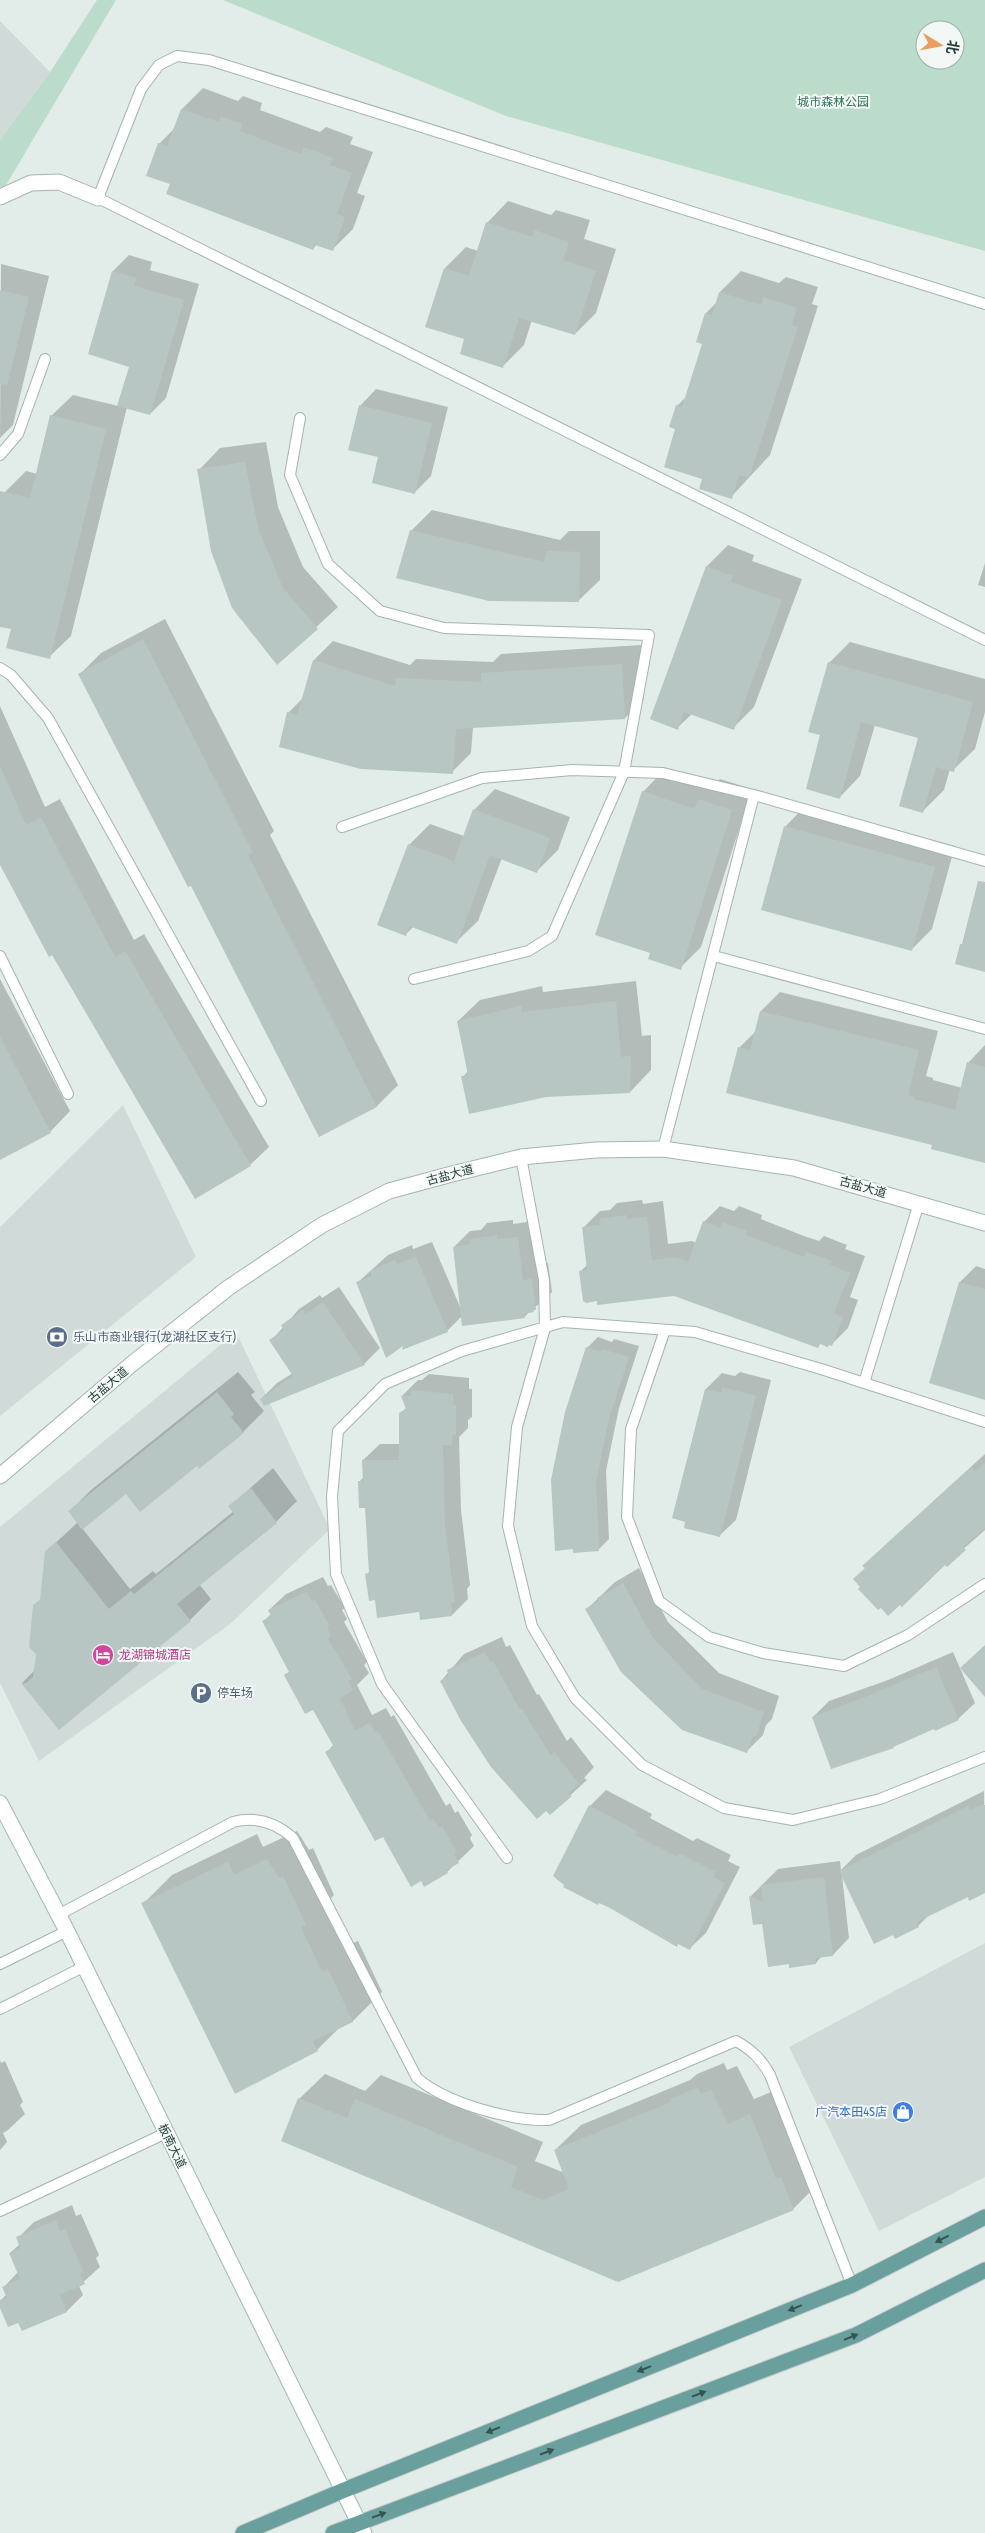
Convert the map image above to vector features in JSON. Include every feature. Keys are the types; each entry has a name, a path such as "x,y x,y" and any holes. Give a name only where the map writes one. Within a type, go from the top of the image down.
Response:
{"main road":[{"path":"243,2533 342,2490 852,2285 985,2217"},
{"path":"334,2533 361,2528 856,2335 985,2270"}],"street":[{"path":"0,197 31,183 59,182 98,198"},
{"name":"古盐大道","path":"0,1476 133,1363 221,1294 322,1225 389,1191 521,1157 596,1150 663,1149 794,1168 985,1223"},
{"name":"板南大道","path":"0,1803 58,1914 361,2528"}],"lane":[{"path":"985,304 219,63 177,56 159,65 141,90 98,198 985,640"},
{"path":"0,455 18,434 45,358"},
{"path":"300,418 290,475 328,564 380,612 444,628 649,635 624,772 552,936 528,951 414,980"},
{"path":"0,668 11,675 48,718 261,1101"},
{"path":"342,827 482,778 572,770 663,773 754,795 985,861"},
{"path":"663,1149 754,795"},
{"path":"0,956 68,1094"},
{"path":"714,956 985,1029"},
{"path":"521,1157 544,1280 545,1328 517,1427 508,1526 532,1626 575,1698 642,1765 724,1808 793,1820 880,1799 985,1756"},
{"path":"864,1383 919,1203"},
{"path":"507,1858 382,1684 336,1574 332,1497 338,1431 385,1384 462,1351 564,1322 695,1332 985,1422"},
{"path":"664,1330 631,1429 627,1517 659,1601 709,1637 763,1653 844,1666 908,1635 985,1584"},
{"path":"58,1914 232,1822 255,1819 272,1824 293,1838 417,2078 440,2092 492,2113 524,2120 548,2120 736,2041 749,2048 760,2059 770,2075 852,2285"},
{"path":"0,1964 66,1931"},
{"path":"0,2010 84,1967"},
{"path":"0,2211 166,2133"}],"shaded area":[{"path":"0,21 50,72 0,140"},
{"path":"123,1105 196,1257 0,1416 0,1227"},
{"path":"236,1332 330,1529 230,1624 39,1761 0,1683 0,1527"},
{"name":"广汽本田4S店","path":"985,1943 985,2177 879,2231 789,2047"}],"green space":[{"path":"97,0 116,0 3,190 0,186 0,140 50,72"},
{"name":"城市森林公园","path":"223,0 985,0 985,251 506,116"}],"building":[{"path":"181,109 219,122 221,116 242,124 240,131 301,154 304,147 333,158 330,165 352,173 337,214 345,217 333,251 315,245 313,250 166,194 170,184 146,176 158,143 167,146"},
{"path":"486,222 532,237 534,230 569,242 563,260 596,271 575,335 519,318 503,368 460,354 464,339 425,327 444,268 469,276"},
{"path":"112,271 137,278 134,286 184,300 150,415 117,406 129,367 88,354"},
{"path":"0,290 29,297 7,385 0,384"},
{"path":"719,292 761,305 763,297 797,308 792,325 798,327 749,478 739,475 732,499 699,489 702,479 664,467 675,429 669,427 676,405 682,407 702,344 696,342 705,313 712,315"},
{"path":"359,405 432,423 415,494 372,483 378,457 348,450"},
{"path":"50,415 106,429 50,659 6,648 11,629 0,627 0,491 30,498"},
{"path":"245,462 258,528 283,588 318,629 277,665 232,608 211,551 197,469"},
{"path":"410,530 544,562 547,551 580,552 579,602 489,601 396,578"},
{"path":"706,566 733,576 731,582 782,600 734,730 684,712 678,730 650,719"},
{"path":"143,639 253,853 248,855 377,1107 319,1137 191,886 188,887 78,674"},
{"path":"313,660 395,686 396,678 481,682 481,673 622,664 625,719 456,729 453,774 361,769 279,747 287,712 297,715"},
{"path":"828,662 973,702 954,772 936,767 923,813 899,806 918,738 861,722 840,799 806,789 820,735 808,732"},
{"path":"0,766 26,825 41,817 115,957 125,951 251,1166 195,1199 52,955 49,957 0,865"},
{"path":"642,791 695,809 698,799 732,810 681,970 648,959 650,953 595,935"},
{"path":"473,809 550,838 537,873 490,855 457,944 409,926 406,936 377,925 408,844 454,861"},
{"path":"784,826 935,867 912,951 761,910"},
{"path":"978,881 985,882 985,972 955,964"},
{"path":"616,1001 621,1057 631,1056 630,1093 546,1097 469,1114 461,1076 468,1075 457,1021 521,1006 522,1012"},
{"path":"760,1011 919,1050 908,1095 914,1097 914,1099 955,1110 967,1062 985,1067 985,1163 931,1149 932,1145 726,1093 738,1047 750,1050"},
{"path":"0,1037 51,1133 0,1160"},
{"path":"626,1215 627,1219 647,1217 652,1260 676,1257 688,1262 703,1221 720,1228 722,1222 747,1231 746,1235 804,1257 806,1252 832,1261 830,1265 850,1273 834,1313 843,1317 832,1346 829,1345 828,1347 820,1344 818,1348 674,1296 597,1305 597,1301 586,1303 583,1301 579,1271 587,1270 582,1227 600,1225 599,1219"},
{"path":"497,1235 497,1239 518,1237 523,1280 532,1279 536,1310 524,1314 525,1318 462,1326 453,1247 470,1244 470,1239"},
{"path":"416,1257 448,1332 402,1350 403,1346 386,1358 356,1282 372,1276 370,1271 395,1260 397,1264"},
{"path":"959,1282 985,1289 985,1400 929,1383"},
{"path":"323,1302 365,1365 264,1406 260,1399 293,1376 269,1340 284,1330 281,1325 303,1310 306,1314"},
{"path":"586,1347 601,1352 602,1349 629,1357 609,1419 596,1482 599,1551 573,1553 573,1549 555,1551 551,1480 565,1412"},
{"path":"722,1387 756,1396 720,1537 684,1528 685,1522 672,1518 705,1389 721,1393"},
{"path":"411,1390 453,1394 453,1405 456,1405 456,1435 453,1434 452,1445 443,1445 445,1527 455,1602 451,1603 452,1616 420,1620 419,1612 377,1618 375,1600 369,1601 365,1574 369,1573 365,1508 359,1508 358,1481 363,1481 362,1460 399,1460 399,1413 406,1409 401,1396 411,1396"},
{"path":"217,1392 234,1414 231,1417 244,1433 199,1469 197,1466 140,1512 126,1494 82,1530 68,1511"},
{"path":"985,1463 985,1528 963,1547 966,1550 947,1567 945,1565 902,1607 900,1605 888,1616 881,1608 878,1610 858,1589 860,1587 853,1579 865,1568 862,1566 971,1467 975,1472"},
{"path":"251,1488 277,1523 177,1604 191,1621 59,1730 21,1683 26,1683 33,1677 36,1654 29,1647 33,1605 40,1600 45,1551 56,1542 109,1609 131,1591 134,1594 234,1514 228,1506"},
{"path":"623,1583 653,1638 702,1689 764,1712 756,1737 753,1736 747,1753 682,1730 621,1672 585,1609 599,1601 597,1598"},
{"path":"306,1592 312,1601 315,1600 329,1625 327,1627 331,1636 328,1639 352,1679 348,1681 353,1690 340,1698 355,1731 370,1723 375,1732 378,1731 430,1821 434,1819 439,1828 442,1826 457,1852 454,1854 459,1863 446,1870 448,1873 424,1887 421,1881 411,1887 383,1837 375,1841 325,1752 334,1747 313,1710 305,1714 284,1675 289,1672 262,1621 271,1616 268,1610"},
{"path":"985,1645 985,1697 960,1668"},
{"path":"485,1652 490,1662 493,1661 520,1710 522,1709 551,1756 554,1752 579,1784 568,1794 572,1796 550,1815 546,1811 537,1819 491,1767 461,1721 440,1681 449,1676 447,1670"},
{"path":"936,1667 959,1720 935,1731 934,1729 894,1748 831,1769 812,1717"},
{"path":"589,1805 637,1831 635,1835 678,1857 679,1853 716,1872 713,1877 725,1883 690,1950 678,1944 677,1947 610,1908 599,1903 598,1905 563,1887 564,1885 553,1876"},
{"path":"980,1805 985,1805 985,1893 969,1901 968,1897 917,1922 919,1927 895,1939 893,1935 874,1944 839,1871 968,1806 970,1810"},
{"path":"267,1859 279,1878 283,1876 306,1925 301,1927 322,1972 328,1969 353,2022 313,2041 318,2051 235,2094 141,1903 228,1862 234,1875"},
{"path":"824,1877 833,1956 816,1958 816,1964 789,1968 789,1964 768,1967 762,1924 753,1925 749,1896 763,1902 761,1885"},
{"path":"698,2087 701,2094 711,2090 728,2124 750,2114 776,2179 781,2177 794,2210 618,2282 281,2141 298,2098 347,2118 355,2099 518,2167 511,2187 543,2200 569,2189 554,2150 671,2102 670,2099"},
{"path":"56,2220 60,2231 65,2229 84,2273 80,2274 85,2284 60,2295 67,2312 22,2331 18,2323 8,2327 0,2308 0,2300 7,2298 2,2287 20,2279 9,2253 20,2248 16,2237"}],"place":[{"name":"乐山市商业银行(龙湖社区支行)","path":"57,1337"},
{"name":"龙湖锦城酒店","path":"103,1655"},
{"name":"停车场","path":"201,1693"},
{"name":"广汽本田4S店","path":"903,2112"}]}
